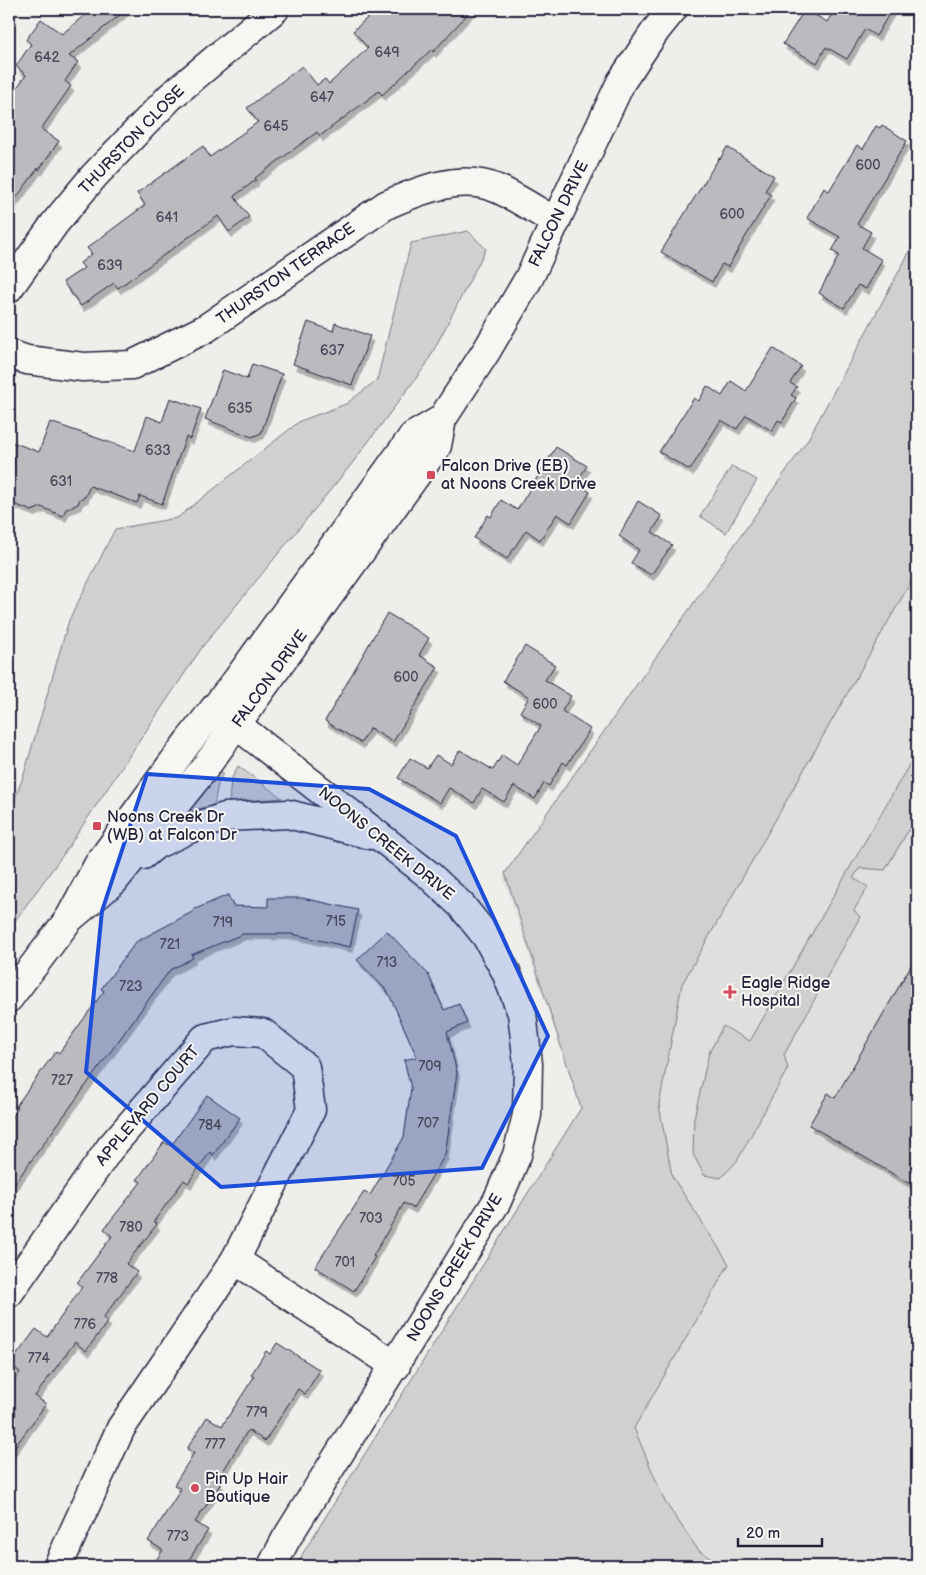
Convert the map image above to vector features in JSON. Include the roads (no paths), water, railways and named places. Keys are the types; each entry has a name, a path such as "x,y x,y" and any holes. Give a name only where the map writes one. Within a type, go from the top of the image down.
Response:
{"street":[{"name":"THURSTON CLOSE","path":"9,288 55,223 94,176 170,97 275,9"},
{"name":"FALCON DRIVE","path":"69,918 114,881 204,769 437,446 442,419 487,350 529,278 622,82 656,30 673,9"},
{"name":"THURSTON TERRACE","path":"9,354 28,360 83,368 132,365 205,329 386,205 414,193 441,185 472,183 497,189 556,222"},
{"name":"FALCON DRIVE","path":"215,708 414,436 442,419"},
{"name":"NOONS CREEK DRIVE","path":"215,708 380,837 442,887 461,905 486,936 506,972 522,1013 528,1064 527,1115 517,1155 498,1201 286,1539 272,1566"},
{"path":"9,998 69,918 98,865 215,708"},
{"path":"114,881 155,845 189,829 225,817 288,814 380,837"},
{"name":"APPLEYARD COURT","path":"9,1293 110,1148 205,1038 234,1031 263,1033 305,1067 311,1110 235,1260 121,1428 58,1566"},
{"path":"235,1260 396,1366"}],"place":[{"name":"Falcon Drive (EB) at Noons Creek Drive","path":"431,475"},
{"name":"Noons Creek Dr (WB) at Falcon Dr","path":"97,826"},
{"name":"Eagle Ridge Hospital","path":"730,992"},
{"name":"Pin Up Hair Boutique","path":"195,1488"}]}
